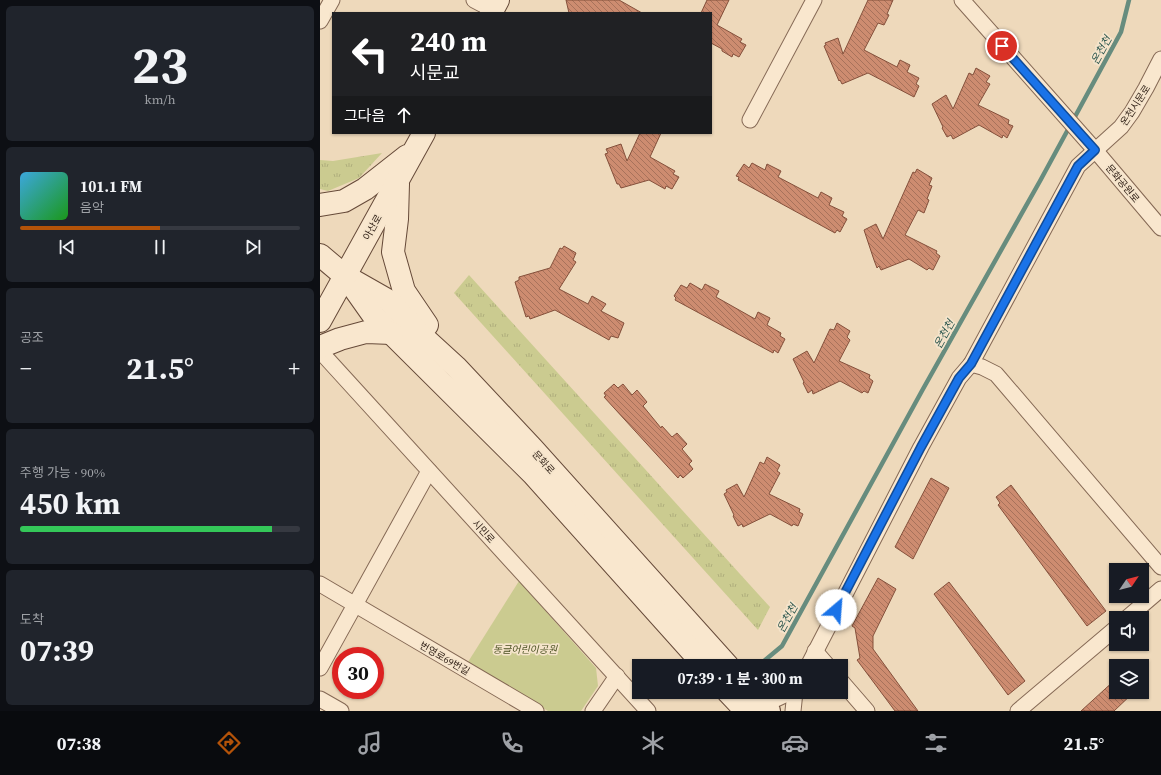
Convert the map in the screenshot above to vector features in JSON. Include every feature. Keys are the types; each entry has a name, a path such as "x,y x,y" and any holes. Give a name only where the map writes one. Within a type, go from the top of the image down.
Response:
{"main road":[{"name":"아산로","path":"320,321 420,141"},
{"path":"320,205 344,200 365,189 420,141"},
{"path":"399,179 397,219 393,252 404,291 456,367"},
{"name":"문화로","path":"320,256 345,276 389,301 421,335 456,367 533,449 722,659"},
{"name":"문화로","path":"345,276 373,315 532,474 699,659"},
{"path":"320,347 340,339 366,332 392,334"},
{"path":"747,699 761,704"}],"street":[{"path":"320,21 332,0"},
{"path":"474,0 494,8"},
{"path":"750,120 814,0"},
{"name":"문화공원로","path":"962,0 1053,104 1085,138 1161,228"},
{"name":"온천시문로","path":"811,659 921,447 959,378 971,364 1078,166 1121,127 1132,112 1161,59"},
{"name":"시민로","path":"320,351 648,711"},
{"path":"971,364 996,374 1161,567"},
{"path":"320,668 429,471"},
{"name":"번영로69번길","path":"320,584 536,711"},
{"path":"1135,611 1161,589"},
{"path":"1018,711 1109,634"},
{"path":"815,651 822,659"},
{"path":"593,711 617,676"},
{"path":"848,689 867,711"},
{"path":"320,698 341,711"},
{"path":"761,704 774,699"},
{"path":"793,711 794,699"}],"green space":[{"path":"382,153 359,178 328,191 320,189 320,160 333,161"},
{"path":"469,275 770,607 758,630 454,293"},
{"name":"동글어린이공원","path":"519,581 596,668 598,686 581,711 548,711 468,662"}],"building":[{"path":"566,0 619,0 640,12 569,12"},
{"path":"707,0 729,0 717,25 742,39 740,42 746,45 739,57 733,54 732,57 712,44 712,12 701,12"},
{"path":"868,0 893,0 887,14 889,15 884,25 878,23 864,50 897,67 900,60 910,65 907,72 919,78 916,84 919,86 914,97 868,73 842,84 840,80 839,81 824,46 826,45 825,43 838,38 843,54"},
{"path":"976,68 990,76 986,82 990,84 978,105 1009,120 1008,124 1013,126 1007,138 1003,135 1002,138 979,125 953,139 951,135 947,137 942,128 943,127 932,104 946,95 953,109 969,73 973,75"},
{"path":"640,134 661,134 650,157 675,171 673,174 679,177 672,189 666,186 665,189 649,180 621,188 619,184 617,184 605,154 608,153 606,149 621,144 627,161"},
{"path":"752,163 765,170 767,164 781,171 778,177 818,198 821,192 832,198 829,205 844,212 842,216 847,219 840,232 837,230 835,233 738,180 739,177 736,176 744,164 749,168"},
{"path":"917,169 932,178 929,185 932,186 924,213 918,210 905,235 937,251 936,253 940,256 933,270 929,268 927,270 909,259 881,270 879,266 877,268 864,230 876,224 883,239 913,172 915,173"},
{"path":"564,246 576,253 573,260 576,262 559,289 588,304 592,296 606,304 601,311 624,323 618,338 611,336 609,340 555,310 530,319 529,316 526,317 515,282 519,280 519,277 550,268 560,248 562,249"},
{"path":"690,283 702,290 705,284 719,291 716,297 755,319 758,312 770,318 767,325 781,333 780,336 785,339 778,353 774,350 773,353 675,300 676,298 674,296 681,285 687,288"},
{"path":"837,323 850,331 847,337 850,340 839,361 870,375 869,378 873,381 868,393 864,391 862,393 840,381 813,394 812,390 808,393 803,383 804,382 793,359 807,351 814,363 830,329 834,330"},
{"path":"614,384 618,388 623,384 632,395 637,390 647,402 643,406 661,428 662,426 672,437 677,433 687,444 682,449 692,461 689,464 693,469 683,478 680,475 678,478 604,397 606,396 604,393"},
{"path":"767,457 780,465 777,471 780,473 769,494 800,509 799,512 803,514 798,526 793,524 792,526 770,514 743,527 742,524 738,526 733,516 734,515 724,494 727,492 726,490 737,484 744,497 760,462 764,464"},
{"path":"931,478 949,488 913,559 895,547"},
{"path":"1011,485 1106,611 1087,626 998,505 1000,503 996,497"},
{"path":"878,578 896,589 873,636 873,649 918,711 895,711 857,660 860,658 855,628 852,626"},
{"path":"949,582 1025,681 1008,695 934,594"},
{"path":"1109,685 1109,699 1127,699 1114,711 1081,711"}],"waterway":[{"name":"온천천","path":"766,659 782,646 923,389 1040,181 1121,32 1129,0"}],"route":[{"path":"836,610 921,447 959,378 971,364 1078,166 1095,150 1002,46"}]}
